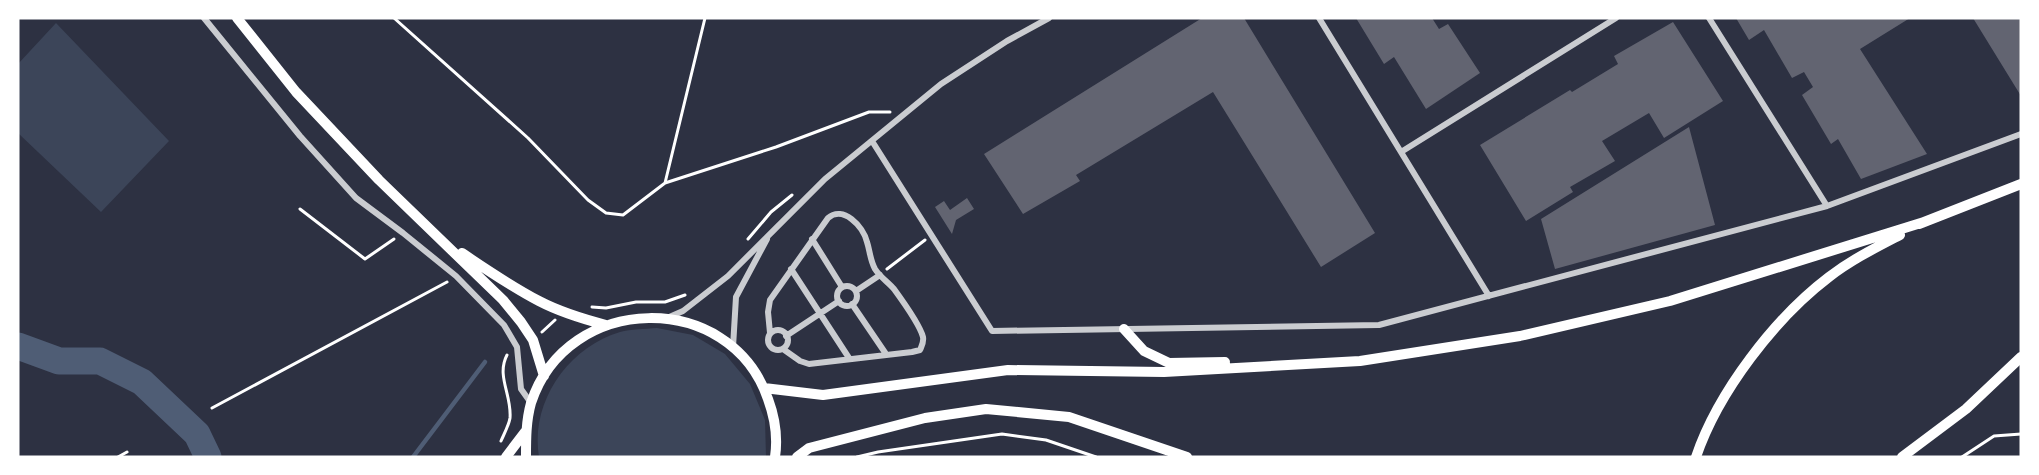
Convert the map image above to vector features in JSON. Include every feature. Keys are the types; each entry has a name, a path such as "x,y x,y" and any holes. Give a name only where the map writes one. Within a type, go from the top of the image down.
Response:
{"main road":[{"path":"237,18 296,92 379,180 503,300 532,340 544,376"},
{"path":"764,388 823,395 1008,370 1164,372 1360,361 1520,336 1670,301 1924,222 2021,184"},
{"path":"1696,457 1720,406 1751,357 1803,299 1859,256 1924,222"},
{"path":"441,238 505,282 540,302 606,325"},
{"path":"526,457 525,432 531,403 544,376 556,359 587,334 606,325 626,319 646,317 690,323 713,333 733,347 756,373 764,388 774,416 777,446 775,457"},
{"path":"1124,329 1144,351 1169,363 1360,361"},
{"path":"1902,457 1966,409 2021,357"},
{"path":"797,457 809,448 925,418 986,409 1069,417 1186,457"},
{"path":"506,457 525,432"}],"street":[{"path":"204,18 300,136 356,198 456,276 504,325 517,347 519,382 531,403"},
{"path":"666,318 683,311 728,276 825,179 941,84 1007,41 1049,18"},
{"path":"1319,18 1489,296"},
{"path":"1401,152 1616,18"},
{"path":"1709,18 1827,206"},
{"path":"872,141 992,331 1379,325 1827,206 2021,134"},
{"path":"770,333 781,331 786,336 787,344 783,349 776,350 769,346 770,300 812,238 833,213 842,213 853,220 867,241 870,257 880,275 900,299 922,335 923,344 920,350 809,364 800,361 783,349"},
{"path":"733,347 736,297 770,232"},
{"path":"812,238 842,287"},
{"path":"791,268 849,358"},
{"path":"856,291 880,275"},
{"path":"842,287 852,287 856,291 857,298 852,304 845,305 839,301 838,292 842,287"},
{"path":"786,336 839,301"},
{"path":"852,304 886,354"}],"path":[{"path":"394,18 528,138 588,200 606,213 623,215 665,183 776,147 869,112 897,112 888,119"},
{"path":"665,183 705,18"},
{"path":"748,239 771,212 798,191"},
{"path":"300,209 365,259 403,233"},
{"path":"880,275 932,236"},
{"path":"212,408 456,276"},
{"path":"591,307 606,308 636,302 665,302 689,293"},
{"path":"532,340 564,312"},
{"path":"496,449 510,419 509,397 502,376 503,363 508,354 517,347"},
{"path":"857,457 1002,434 1047,440 1096,457"},
{"path":"1962,457 1994,436 2021,434"},
{"path":"118,457 127,452"}],"shaded area":[{"path":"56,23 169,141 101,212 18,133 18,64"},
{"path":"657,328 693,335 725,354 750,384 765,420 766,457 539,457 540,417 556,380 569,364 601,340 620,332"}],"building":[{"path":"1202,18 1244,18 1375,233 1321,267 1213,92 1076,175 1080,181 1023,214 984,154"},
{"path":"1356,18 1432,18 1439,29 1448,24 1480,73 1426,109 1394,57 1384,64"},
{"path":"1736,18 1910,18 1860,49 1927,154 1861,179 1838,139 1831,144 1802,95 1813,87 1804,72 1792,78 1764,30 1749,40"},
{"path":"1973,18 2021,18 2021,96"},
{"path":"1673,22 1723,101 1664,138 1649,113 1602,141 1615,161 1570,187 1573,192 1526,221 1480,145 1570,90 1572,92 1618,64 1614,56"},
{"path":"1689,127 1715,225 1555,269 1541,219"},
{"path":"967,198 974,209 956,220 952,234 935,207 944,201 950,210"}],"waterway":[{"path":"18,346 59,361 100,361 142,382 197,434 208,457"},
{"path":"413,457 485,362"}]}
